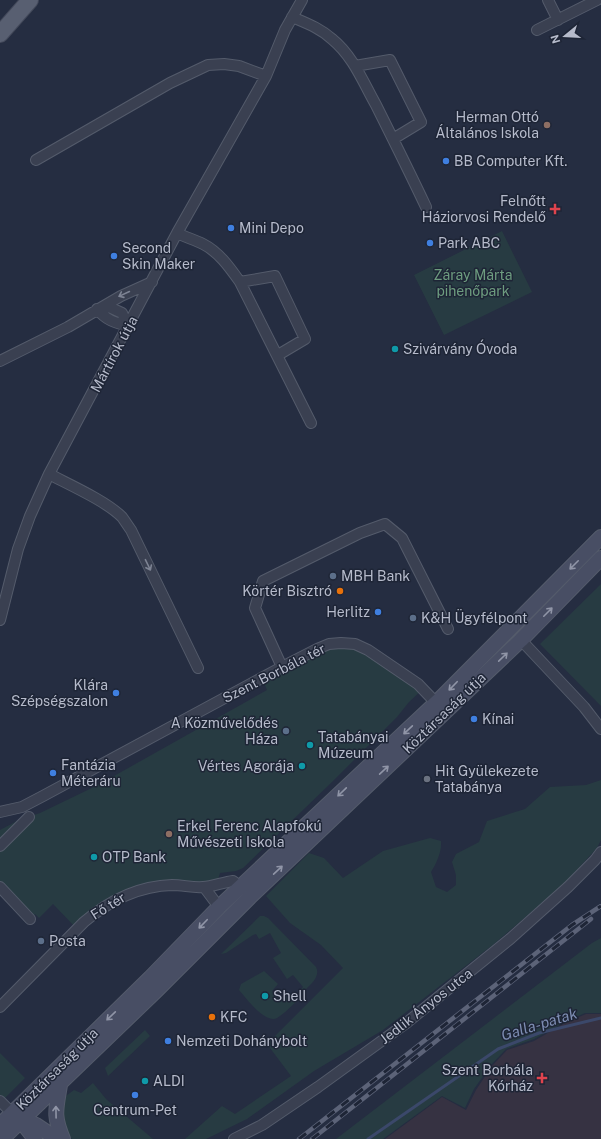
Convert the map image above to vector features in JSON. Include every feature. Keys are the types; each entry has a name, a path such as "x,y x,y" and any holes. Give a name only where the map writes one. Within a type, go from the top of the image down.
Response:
{"main road":[{"path":"0,34 30,0"}],"street":[{"name":"Mártírok útja","path":"0,620 18,549 30,516 49,474 177,234 266,76 285,30 302,0"},
{"path":"548,0 558,20"},
{"path":"537,30 597,0"},
{"path":"292,17 319,29 346,52 355,66 393,139 426,207"},
{"path":"355,66 390,60 421,122 393,139"},
{"path":"36,160 170,83 208,65 224,64 239,66 266,76"},
{"path":"177,234 204,245 214,252 231,269 240,282 278,355 311,423"},
{"path":"240,282 275,276 306,338 278,355"},
{"path":"0,361 68,327 121,296 152,282"},
{"path":"97,309 109,308 122,314 128,326"},
{"path":"49,474 112,509 123,518 131,530 198,668"},
{"path":"282,667 255,608 263,581 360,533 385,524 402,538 448,629"},
{"name":"Köztársaság útja","path":"18,1116 60,1085 250,897 440,708 510,629 601,537"},
{"name":"Köztársaság útja","path":"18,1116 219,907 440,708 521,640 601,558"},
{"path":"510,629 584,707 601,729"},
{"name":"Szent Borbála tér","path":"0,812 22,807 282,667 316,649 329,644 355,644 368,650 418,684 440,708"},
{"path":"0,846 29,817"},
{"name":"Jedlik Ányos utca","path":"234,1139 262,1125 318,1088 406,1024 510,939 568,887 601,852"},
{"name":"Fő tér","path":"0,1007 84,922 112,901 126,894 147,888 172,885 204,887 233,880 241,888"},
{"path":"0,887 30,919"},
{"path":"204,887 219,907"},
{"path":"60,1085 55,1108 57,1124 63,1139"},
{"path":"0,1101 18,1116 35,1139"},
{"path":"2,1139 18,1116"},
{"path":"0,1125 18,1116 28,1120 57,1139"}],"shaded area":[{"name":"Szent Borbála Kórház","path":"586,1014 601,1014 601,1139 385,1139 442,1097 466,1110 476,1090 492,1066 507,1050 534,1041 565,1023"}],"green space":[{"name":"Záray Márta pihenőpark","path":"502,231 532,292 444,335 414,275"},
{"path":"601,584 601,706 540,644"},
{"path":"355,644 423,689 332,782 243,868 236,871 220,873 217,883 172,885 126,894 77,929 53,904 39,918 35,914 30,919 0,887 0,830 17,821 40,813 98,785 267,690 262,678 317,649"},
{"path":"601,780 601,840 597,848 562,886 494,944 383,1030 314,1071 247,1119 206,1139 185,1139 222,1106 235,1114 291,1076 267,1044 343,968 321,945 290,923 266,896 309,853 324,858 343,878 383,851 430,838 441,841 440,854 431,872 436,887 447,892 456,885 456,875 452,862 456,854 479,842 487,821 525,809 550,787 586,785"},
{"path":"260,916 268,918 316,967 316,977 312,984 303,992 298,992 303,987 293,975 287,979 273,958 281,953 270,933 259,939 256,934 253,935 226,953 221,954"},
{"path":"601,938 601,1013 585,1013 534,1039 506,1049 491,1065 474,1089 465,1108 442,1096 383,1139 336,1139 592,943"},
{"path":"264,971 278,984 272,991 281,1001 288,995 296,1002 277,1018 272,1019 262,1014 239,990 241,984"},
{"path":"145,1030 150,1036 108,1076 105,1068"},
{"path":"0,1053 25,1078 0,1103"},
{"path":"93,1083 106,1099 153,1139 72,1139 68,1135 63,1125 63,1098 74,1090 81,1093"}],"waterway":[{"name":"Galla-patak","path":"368,1139 498,1049 539,1033 601,1018"}],"railway":[{"path":"299,1139 572,925 601,906"},
{"path":"312,1139 591,919"}],"place":[{"name":"Herman Ottó Általános Iskola","path":"547,125"},
{"name":"BB Computer Kft.","path":"446,161"},
{"name":"Felnőtt Háziorvosi Rendelő","path":"555,209"},
{"name":"Mini Depo","path":"231,228"},
{"name":"Park ABC","path":"430,243"},
{"name":"Second Skin Maker","path":"114,256"},
{"name":"Szivárvány Óvoda","path":"395,349"},
{"name":"MBH Bank","path":"333,576"},
{"name":"Körtér Bisztró","path":"340,591"},
{"name":"Herlitz","path":"378,612"},
{"name":"K&H Ügyfélpont","path":"413,618"},
{"name":"Klára Szépségszalon","path":"116,693"},
{"name":"Kínai","path":"474,719"},
{"name":"A Közművelődés Háza","path":"286,731"},
{"name":"Tatabányai Múzeum","path":"310,745"},
{"name":"Vértes Agorája","path":"302,766"},
{"name":"Fantázia Méteráru","path":"53,773"},
{"name":"Hit Gyülekezete Tatabánya","path":"427,779"},
{"name":"Erkel Ferenc Alapfokú Művészeti Iskola","path":"169,834"},
{"name":"OTP Bank","path":"94,857"},
{"name":"Posta","path":"41,941"},
{"name":"Shell","path":"265,996"},
{"name":"KFC","path":"212,1017"},
{"name":"Nemzeti Dohánybolt","path":"168,1041"},
{"name":"Szent Borbála Kórház","path":"542,1078"},
{"name":"ALDI","path":"145,1081"},
{"name":"Centrum-Pet","path":"135,1095"}]}
